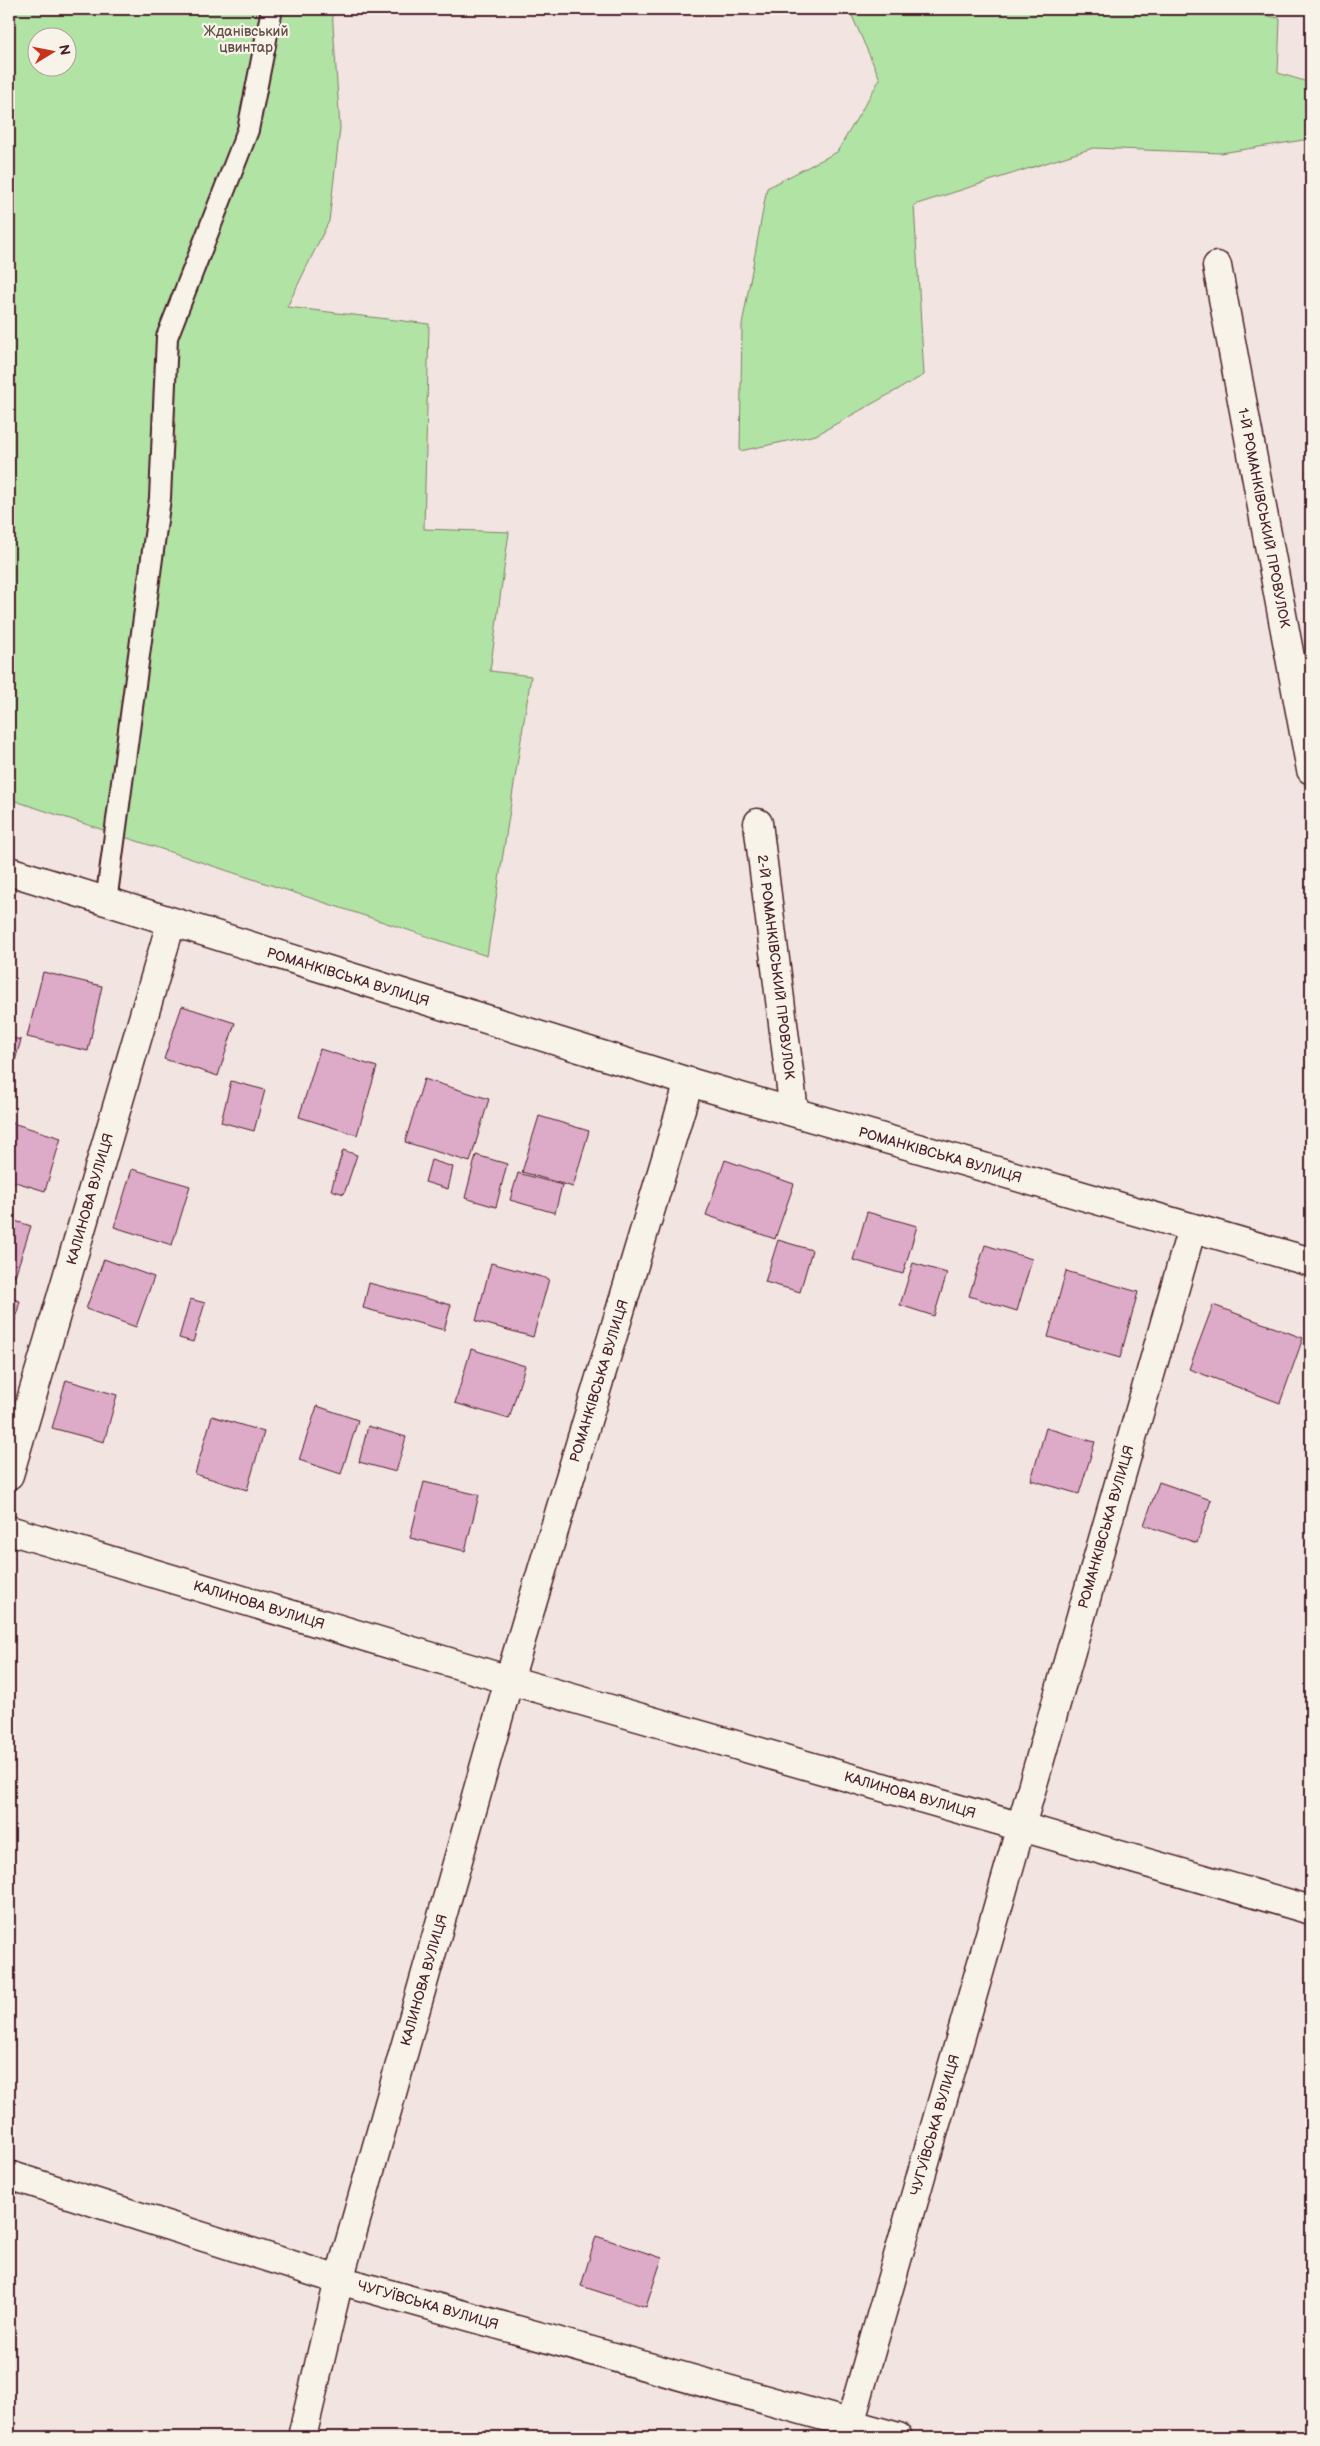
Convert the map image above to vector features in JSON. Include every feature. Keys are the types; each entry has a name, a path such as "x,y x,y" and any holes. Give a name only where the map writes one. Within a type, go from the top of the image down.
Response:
{"street":[{"name":"1-Й РОМАНКІВСЬКИЙ ПРОВУЛОК","path":"1217,266 1311,770"},
{"name":"2-Й РОМАНКІВСЬКИЙ ПРОВУЛОК","path":"758,823 794,1112"},
{"name":"РОМАНКІВСЬКА ВУЛИЦЯ","path":"9,871 171,923 689,1082 1311,1262"},
{"name":"КАЛИНОВА ВУЛИЦЯ","path":"9,1475 171,923"},
{"name":"РОМАНКІВСЬКА ВУЛИЦЯ","path":"508,1680 689,1082"},
{"name":"РОМАНКІВСЬКА ВУЛИЦЯ","path":"1021,1827 1192,1228"},
{"name":"КАЛИНОВА ВУЛИЦЯ","path":"9,1530 508,1680 1311,1910"},
{"name":"КАЛИНОВА ВУЛИЦЯ","path":"302,2437 339,2280 508,1680"},
{"name":"ЧУГУЇВСЬКА ВУЛИЦЯ","path":"850,2424 1021,1827"},
{"name":"ЧУГУЇВСЬКА ВУЛИЦЯ","path":"9,2175 339,2280 898,2437"}],"lane":[{"path":"106,902 160,498 167,337 248,130 272,9"}],"green space":[{"name":"Жданівський цвинтар","path":"9,9 332,9 340,128 329,221 287,307 429,324 424,529 509,532 490,671 531,676 487,956 9,799"},
{"path":"849,9 1221,9 1280,18 1278,73 1311,83 1311,136 1310,139 1221,153 1093,148 914,205 924,375 816,435 740,451 742,325 767,188 837,152 880,79"}],"building":[{"path":"43,972 102,986 88,1051 27,1037"},
{"path":"182,1006 235,1023 218,1076 164,1059"},
{"path":"9,1037 21,1040 9,1081"},
{"path":"320,1049 377,1067 357,1135 299,1117"},
{"path":"424,1079 489,1099 470,1162 405,1142"},
{"path":"231,1081 265,1090 254,1131 221,1122"},
{"path":"539,1116 589,1131 573,1187 522,1172"},
{"path":"9,1122 61,1138 45,1191 9,1180"},
{"path":"343,1150 357,1155 344,1194 331,1190"},
{"path":"476,1155 507,1164 496,1207 465,1198"},
{"path":"431,1160 453,1167 448,1189 425,1182"},
{"path":"725,1160 794,1184 775,1239 706,1215"},
{"path":"132,1169 190,1186 172,1245 114,1227"},
{"path":"518,1173 562,1185 555,1213 510,1200"},
{"path":"867,1212 917,1226 903,1274 853,1260"},
{"path":"9,1219 31,1226 15,1276 9,1274"},
{"path":"778,1240 812,1250 800,1292 765,1282"},
{"path":"985,1245 1032,1259 1017,1311 969,1296"},
{"path":"104,1259 154,1277 136,1327 86,1309"},
{"path":"491,1263 549,1279 533,1337 476,1321"},
{"path":"913,1263 947,1273 934,1316 900,1305"},
{"path":"1066,1271 1138,1292 1120,1358 1048,1337"},
{"path":"369,1283 451,1305 444,1330 363,1308"},
{"path":"9,1298 20,1301 9,1343"},
{"path":"190,1299 205,1303 193,1342 179,1338"},
{"path":"1213,1305 1303,1338 1280,1403 1189,1369"},
{"path":"471,1349 525,1366 509,1419 455,1403"},
{"path":"66,1380 117,1395 104,1442 52,1428"},
{"path":"317,1406 358,1420 341,1474 299,1460"},
{"path":"212,1416 264,1432 247,1490 195,1474"},
{"path":"368,1426 406,1437 396,1472 359,1462"},
{"path":"1046,1428 1095,1442 1079,1494 1031,1480"},
{"path":"424,1482 479,1495 465,1551 410,1538"},
{"path":"1159,1482 1211,1500 1197,1543 1144,1525"},
{"path":"596,2236 662,2258 646,2307 581,2286"}]}
